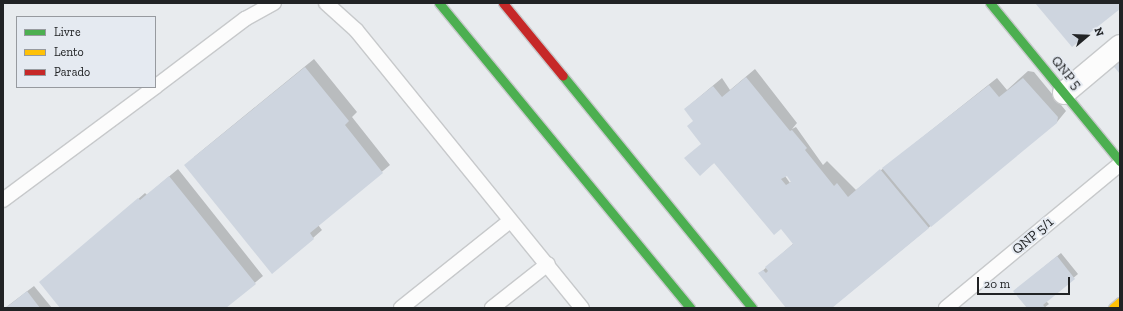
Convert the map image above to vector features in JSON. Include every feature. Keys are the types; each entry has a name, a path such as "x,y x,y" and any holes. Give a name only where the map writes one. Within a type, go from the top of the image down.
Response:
{"main road":[{"path":"439,3 690,308"},
{"path":"503,3 752,308"},
{"name":"QNP 5","path":"990,3 1120,160"},
{"path":"1113,308 1120,302"}],"street":[{"path":"1064,93 1120,46"}],"lane":[{"path":"156,86 245,19 274,3"},
{"path":"326,3 356,30 510,221 548,264 582,308"},
{"path":"3,200 154,88"},
{"name":"QNP 5/1","path":"946,308 1120,164"},
{"path":"401,308 510,221"},
{"path":"492,308 548,264"}],"building":[{"path":"1035,3 1120,3 1120,9 1072,47"},
{"path":"1120,54 1120,74 1110,62"},
{"path":"305,67 349,121 345,125 383,173 310,233 314,239 272,274 184,165"},
{"path":"746,77 790,131 792,130 807,148 805,150 834,186 837,183 848,197 880,169 929,228 832,308 786,308 758,273 763,270 766,273 768,271 765,267 793,244 781,229 774,235 714,163 700,176 684,158 701,144 687,126 693,121 684,109 713,86 722,97","holes":["787,176 791,182 786,185 781,179"]},
{"path":"1023,78 1058,117 1057,123 931,227 882,168 989,85 999,97"},
{"path":"169,176 256,284 226,308 60,308 39,282 138,198 140,200"},
{"path":"1057,256 1075,279 1043,305 1046,308 1027,308 1013,291"},
{"path":"27,291 40,308 5,308 12,303"}],"traffic: fast":[{"path":"439,3 690,308"},
{"path":"990,3 1120,161"},
{"path":"563,76 752,308"}],"traffic: slow":[{"path":"1113,308 1120,302"}],"traffic: jam":[{"path":"503,3 563,76"}]}
